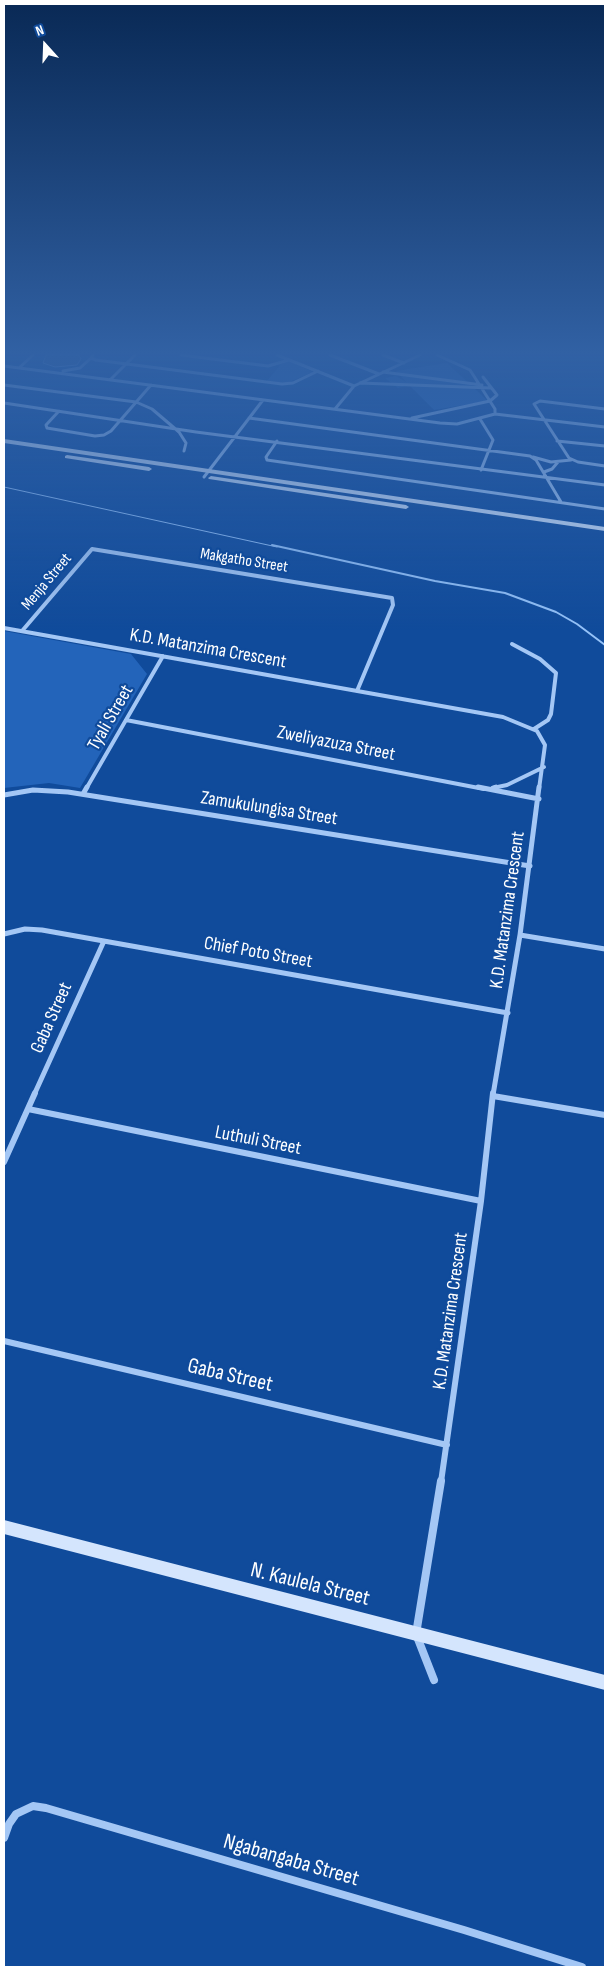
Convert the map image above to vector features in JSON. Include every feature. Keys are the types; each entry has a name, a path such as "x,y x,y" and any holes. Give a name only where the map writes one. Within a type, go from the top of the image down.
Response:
{"main road":[{"path":"45,447 605,530"},
{"path":"4,448 605,536"},
{"name":"N. Kaulela Street","path":"4,1527 605,1683"}],"street":[{"path":"184,451 185,447"},
{"path":"204,477 228,447"},
{"path":"273,447 266,457 267,460 605,509"},
{"path":"319,447 605,485"},
{"path":"466,447 558,462 572,460 605,466"},
{"path":"481,470 490,447"},
{"path":"562,447 572,460"},
{"path":"533,457 548,478 561,502"},
{"path":"544,472 552,469 558,462"},
{"name":"Makgatho Street","path":"92,549 392,598 393,605 357,691"},
{"name":"Menja Street","path":"22,631 92,549"},
{"name":"K.D. Matanzima Crescent","path":"4,628 513,719 534,729 546,745 520,935 494,1096 447,1445 416,1634"},
{"path":"512,644 540,659 556,673 550,718 534,729"},
{"name":"Tyali Street","path":"83,794 163,656"},
{"name":"Zweliyazuza Street","path":"126,720 540,799"},
{"path":"488,789 507,785 544,767"},
{"name":"Zamukulungisa Street","path":"4,795 44,790 83,794 530,866"},
{"name":"Chief Poto Street","path":"4,934 34,929 508,1013"},
{"path":"520,935 605,949"},
{"name":"Gaba Street","path":"4,1162 104,941"},
{"path":"494,1096 605,1115"},
{"name":"Luthuli Street","path":"28,1109 481,1201"},
{"name":"Gaba Street","path":"4,1341 447,1445"},
{"path":"416,1634 434,1680"},
{"name":"Ngabangaba Street","path":"4,1838 16,1814 34,1806 46,1808 464,1930 582,1967"}],"shaded area":[{"path":"4,631 131,654 147,674 80,788 49,783 4,788"}],"waterway":[{"path":"4,487 277,547"},
{"path":"272,545 435,581 505,593 556,612 577,624 605,645"}]}
